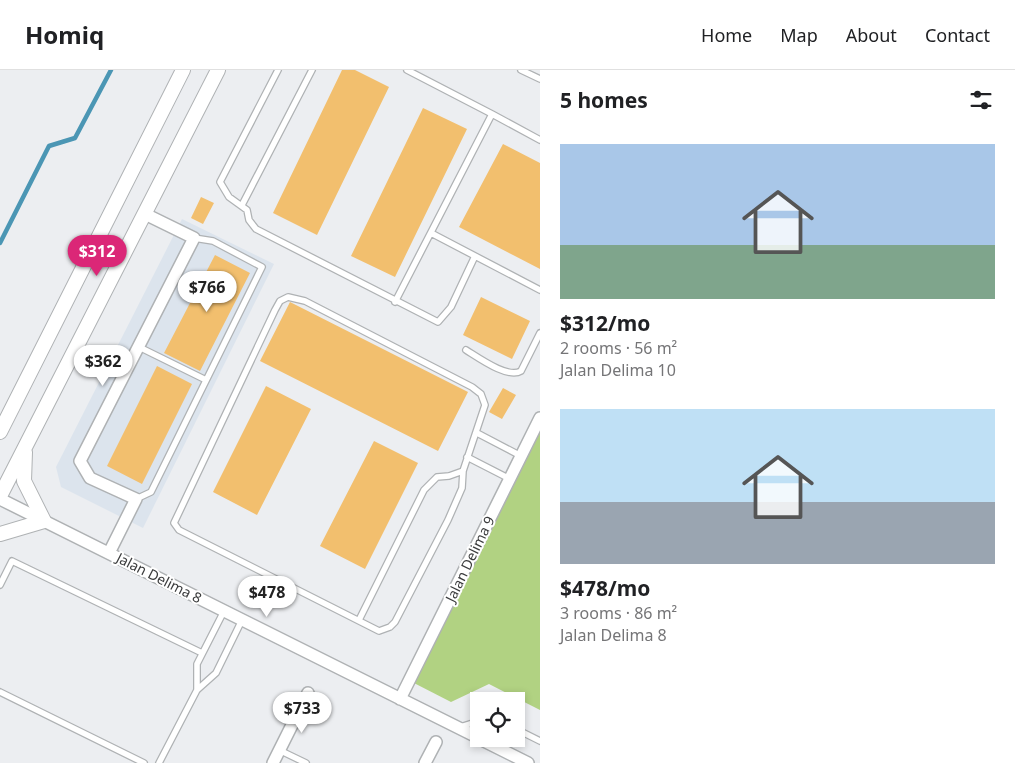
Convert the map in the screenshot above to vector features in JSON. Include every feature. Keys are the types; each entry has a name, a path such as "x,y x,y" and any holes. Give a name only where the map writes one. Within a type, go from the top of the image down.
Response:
{"street":[{"path":"0,432 183,70"},
{"path":"0,498 218,70"},
{"path":"109,554 136,499 90,478 80,461 194,238 145,214"},
{"name":"Jalan Delima 9","path":"400,699 540,418"},
{"path":"0,534 44,520 24,481 25,448"},
{"name":"Jalan Delima 8","path":"0,498 470,734"},
{"path":"273,763 308,693"},
{"path":"430,761 436,742"},
{"name":"Jalan Delima 8","path":"497,747 528,763"}],"lane":[{"path":"278,70 220,182 229,197 247,210 249,220 256,229 395,302 438,322 451,307 475,256"},
{"path":"242,205 312,70"},
{"path":"407,70 540,140"},
{"path":"521,70 540,79"},
{"path":"395,302 492,114"},
{"path":"431,233 540,290"},
{"path":"136,499 151,492 262,268 213,241 194,238"},
{"path":"288,297 305,301 472,387 481,394 485,405 477,433 467,456 463,470 462,488 448,520 395,622 390,628 379,631 179,530 174,523 280,301 288,297"},
{"path":"466,350 508,374 518,373 521,371 540,333"},
{"path":"138,347 206,380"},
{"path":"477,433 521,456"},
{"path":"467,456 510,479"},
{"path":"358,620 424,490 437,476 449,476 463,470"},
{"path":"0,585 12,561 202,653"},
{"path":"197,690 196,664 224,611"},
{"path":"159,763 197,690 216,673 242,620"},
{"path":"0,692 144,763"},
{"path":"458,728 470,724"},
{"path":"525,734 540,741"},
{"path":"279,750 306,763"}],"shaded area":[{"path":"182,219 274,264 143,528 61,487 56,467"}],"green space":[{"path":"540,427 540,710 525,702 525,692 505,692 489,684 451,702 412,682"}],"building":[{"path":"342,70 355,70 389,87 317,235 273,213"},
{"path":"423,108 467,129 395,277 351,256"},
{"path":"503,144 540,163 540,269 459,227"},
{"path":"201,197 214,203 203,224 191,218"},
{"path":"215,255 250,273 200,371 164,353"},
{"path":"481,297 530,321 512,359 463,335"},
{"path":"290,302 468,392 438,451 260,361"},
{"path":"157,366 192,384 142,484 107,466"},
{"path":"266,386 311,409 257,515 213,492"},
{"path":"503,388 516,395 502,419 489,412"},
{"path":"374,441 418,463 365,569 320,546"}],"waterway":[{"path":"0,243 49,146 75,138 111,70"}]}
